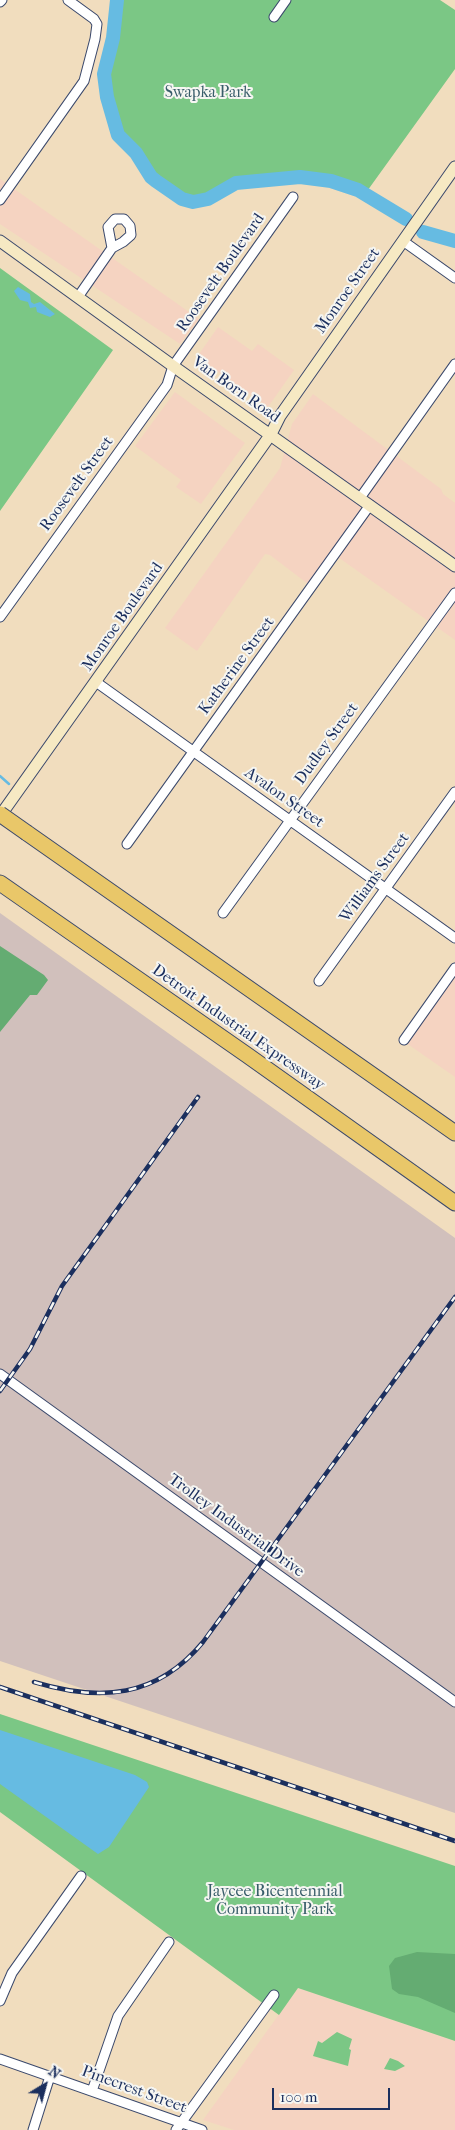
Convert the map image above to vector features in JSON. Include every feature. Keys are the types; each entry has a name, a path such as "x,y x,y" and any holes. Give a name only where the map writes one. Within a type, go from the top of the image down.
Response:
{"highway":[{"path":"0,815 455,1133"},
{"name":"Detroit Industrial Expressway","path":"0,883 455,1203"}],"street":[{"path":"0,200 84,81 98,28 94,19 68,0"},
{"path":"274,17 286,0"},
{"name":"Monroe Street","path":"271,434 280,416 455,167"},
{"name":"Roosevelt Boulevard","path":"173,366 293,196"},
{"path":"406,237 455,278"},
{"name":"Van Born Road","path":"0,241 455,566"},
{"path":"78,296 112,248"},
{"path":"360,498 455,364"},
{"name":"Roosevelt Street","path":"0,617 167,385 173,366"},
{"name":"Monroe Boulevard","path":"0,815 271,434"},
{"name":"Katherine Street","path":"127,844 370,505"},
{"name":"Dudley Street","path":"223,913 455,593"},
{"name":"Avalon Street","path":"96,682 455,938"},
{"name":"Williams Street","path":"319,981 455,792"},
{"path":"404,1040 455,968"},
{"name":"Trolley Industrial Drive","path":"0,1374 455,1702"},
{"path":"0,2001 12,1973 81,1876"},
{"path":"92,2091 118,2016 169,1942"},
{"path":"178,2126 274,1995"},
{"name":"Pinecrest Street","path":"0,2059 92,2091 178,2126 202,2130"},
{"path":"33,2130 50,2076"}],"shaded area":[{"path":"0,179 199,319 180,344 0,224"},
{"path":"218,327 252,351 258,344 294,370 268,407 197,357"},
{"path":"175,392 245,443 201,504 176,487 181,480 135,446"},
{"path":"313,394 441,489 443,494 455,503 455,640 335,555 312,587 270,555 265,554 197,651 165,628 280,468 292,424"},
{"path":"0,913 455,1238 455,1813 0,1661"},
{"path":"455,962 455,1077 399,1038"},
{"path":"298,1988 455,2041 455,2130 234,2130 203,2120"}],"green space":[{"name":"Swapka Park","path":"117,0 440,0 455,10 455,69 365,194 346,184 300,177 236,183 208,199 187,201 151,177 136,153 118,135 116,130 107,97 104,74 113,38"},
{"path":"0,268 113,350 0,511"},
{"path":"0,946 44,975 48,980 37,995 30,995 0,1032"},
{"name":"Jaycee Bicentennial Community Park","path":"0,1714 455,1866 455,2041 298,1988 279,2015 0,1812"},
{"path":"417,1952 455,1954 455,2013 418,1997 399,1994 392,1989 389,1966 395,1958"},
{"path":"337,2032 352,2039 349,2049 351,2050 348,2066 313,2056 318,2041 322,2043"},
{"path":"390,2058 405,2066 395,2071 384,2069"}],"water":[{"path":"18,287 30,294 31,302 34,304 40,302 55,314 50,317 37,312 36,307 30,308 28,302 20,300 14,291"},
{"path":"0,1730 135,1775 147,1782 149,1787 109,1847 98,1854 0,1784"}],"waterway":[{"path":"117,0 113,38 104,74 107,97 118,135 136,153 151,177 156,181 182,199 193,202 208,199 236,183 300,177 331,181 358,190 406,219"},
{"path":"423,232 455,241"},
{"path":"0,776 9,784"}],"railway":[{"path":"0,1391 30,1349 62,1286 198,1097"},
{"path":"34,1682 82,1692 104,1693 126,1690 147,1685 166,1675 185,1661 203,1642 455,1297"},
{"path":"0,1687 455,1841"}]}
